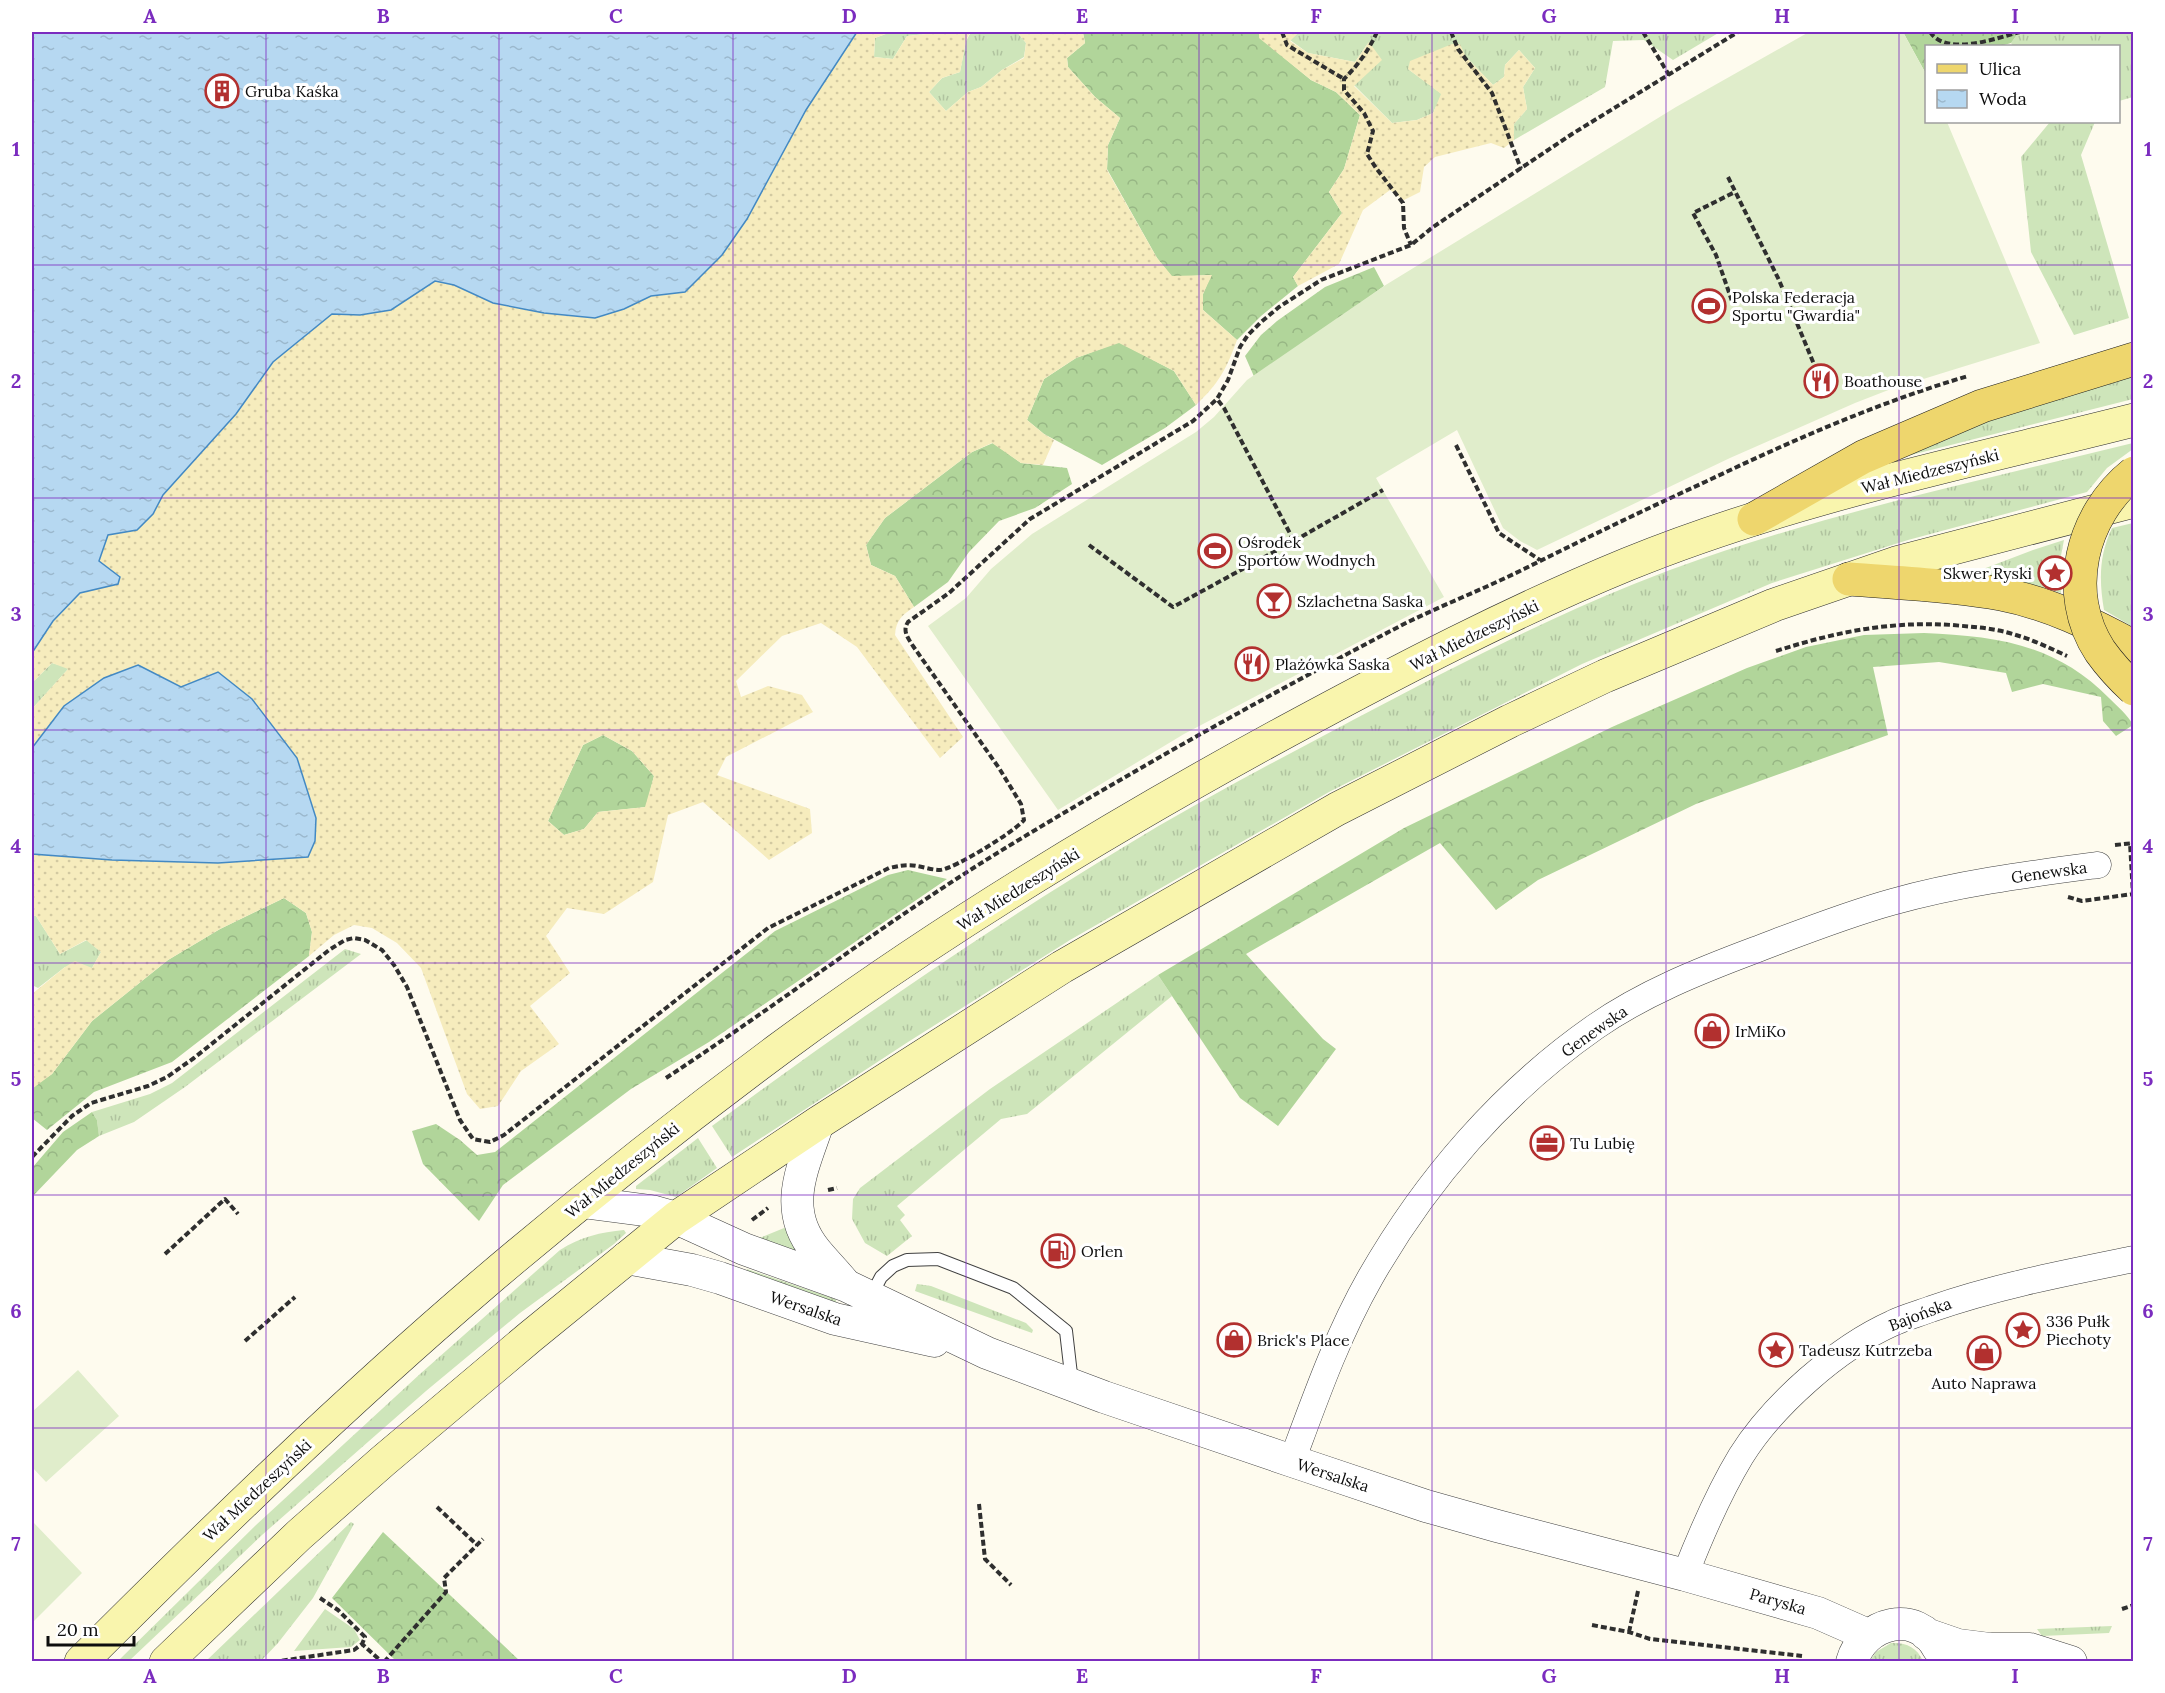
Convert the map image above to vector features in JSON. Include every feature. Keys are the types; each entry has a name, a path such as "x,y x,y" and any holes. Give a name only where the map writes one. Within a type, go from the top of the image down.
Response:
{"main road":[{"path":"1754,519 1863,457 1982,406 2133,359"},
{"name":"Wał Miedzeszyński","path":"81,1662 207,1536 364,1389 481,1286 582,1202 782,1046 893,969 1010,893 1178,792 1363,690 1504,620 1631,563 1754,519 1810,502 2133,420"},
{"path":"2133,473 2098,513 2085,544 2080,583 2082,604 2095,641 2133,689"},
{"path":"166,1662 299,1535 375,1468 461,1394 676,1218 818,1122 1062,967 1337,809 1500,726 1605,676 1717,628 1896,563 2133,501"},
{"path":"1848,579 2001,594 2062,612 2098,627 2133,647"}],"street":[{"name":"Genewska","path":"1292,1461 1335,1350 1369,1280 1406,1220 1464,1144 1507,1100 1554,1059 1596,1027 1640,1000 1691,974 1857,912 1896,900 2103,856"},
{"path":"818,1122 796,1195 797,1212 802,1229 814,1250 867,1307"},
{"name":"Wersalska","path":"582,1202 651,1211 676,1218 867,1307 1072,1385 1292,1461 1446,1512 1685,1575"},
{"name":"Wersalska","path":"626,1258 692,1270 720,1278 835,1319 867,1307"},
{"name":"Bajońska","path":"1685,1575 1719,1493 1743,1454 1782,1404 1805,1382 1852,1346 1892,1323 1966,1297 2052,1275 2133,1259"},
{"name":"Paryska","path":"1685,1575 1818,1613 1868,1635"},
{"path":"1852,1662 1857,1646 1868,1635 1881,1627 1896,1624 1912,1627 1958,1645 2031,1649 2071,1662"},
{"path":"1926,1634 1936,1644 1943,1662"}],"lane":[{"path":"867,1307 881,1277 892,1266 907,1260 938,1259 1013,1288 1066,1331 1072,1385"}],"path":[{"path":"1282,32 1287,45 1344,79"},
{"path":"1377,32 1372,44 1355,69 1344,79 1344,90 1364,113 1373,131 1367,154 1403,203 1404,228 1411,245"},
{"path":"1451,32 1458,48 1492,93 1521,169"},
{"path":"1642,32 1669,75"},
{"path":"32,1156 72,1116 91,1103 148,1086 167,1077 236,1026 329,950 345,940 354,938 374,944 382,950 394,966 407,987 466,1131 473,1139 490,1142 504,1135 768,928 889,868 903,865 935,870 947,869 1004,836 1024,820 1021,804 999,768 913,646 905,633 905,626 908,622 950,593 1030,519 1193,421 1216,399 1228,380 1240,347 1248,335 1279,307 1321,280 1411,245 1433,227 1572,134 1738,32"},
{"path":"1930,32 1933,36 1950,44 1971,44 2020,32"},
{"path":"1728,177 1779,280 1816,369"},
{"path":"1732,301 1716,255 1693,213 1735,192"},
{"path":"1216,399 1224,408 1294,541"},
{"path":"1456,445 1499,533 1541,561"},
{"path":"1089,545 1173,607 1383,490"},
{"path":"1776,651 1848,631 1889,625 1938,624 1984,627 2015,635 2072,659"},
{"path":"2062,896 2082,901 2133,894 2132,843 2103,856"},
{"path":"165,1254 225,1200 238,1214"},
{"path":"245,1341 295,1297"},
{"path":"979,1504 985,1559 1011,1585"},
{"path":"437,1507 477,1545"},
{"path":"362,1644 383,1662 446,1592 444,1578 483,1539"},
{"path":"1629,1632 1638,1591"},
{"path":"273,1662 354,1650 362,1644 365,1637 338,1610 320,1598"},
{"path":"2122,1609 2133,1605"},
{"path":"1592,1625 1629,1632 1650,1639 1802,1656"}],"green space":[{"path":"891,32 928,32 907,36 893,59 874,57 875,38"},
{"path":"971,32 1017,32 1026,43 1024,57 1002,70 981,87 968,92 946,111 929,92 942,78 960,72 966,41"},
{"path":"1083,32 1259,32 1260,38 1311,80 1336,92 1360,115 1344,169 1329,192 1342,213 1293,277 1298,286 1261,316 1237,340 1203,310 1203,294 1211,275 1172,277 1157,258 1107,169 1108,145 1120,118 1095,97 1068,67 1067,58 1085,43"},
{"path":"1299,32 1325,34 1326,32 1720,32 1673,60 1644,40 1613,41 1605,87 1514,140 1514,124 1527,109 1523,87 1535,68 1519,50 1505,65 1504,77 1493,85 1466,57 1408,69 1442,94 1433,113 1417,120 1392,123 1354,85 1368,43 1355,62 1308,53 1290,40"},
{"path":"1809,32 1903,32 1925,72 1925,123 1947,123 2040,343 1891,389 1855,403 1730,458 1537,550 1503,528 1457,430 1376,478 1444,597 1184,734 1058,810 928,626 966,598 991,569 1032,534 1196,432 1214,417 1247,380 1384,286 1676,107"},
{"path":"1903,32 2019,32 2011,43 2004,45 1925,45 1925,72"},
{"path":"2019,32 2133,32 2133,97 2120,101 2120,45 2012,45 2011,43"},
{"path":"2049,123 2095,123 2081,155 2129,318 2074,335 2031,252 2021,157"},
{"path":"1374,267 1384,286 1256,381 1245,356 1261,335 1325,287"},
{"path":"1119,342 1174,371 1196,405 1165,428 1102,465 1044,434 1027,420 1044,379 1076,358"},
{"path":"2133,372 2133,399 1911,455 1915,451 2002,414"},
{"path":"993,443 1021,463 1067,468 1072,484 1035,508 999,521 969,552 948,582 914,607 895,576 871,565 866,545 885,518 972,452"},
{"path":"2133,443 2133,449 2107,468 2087,492 1908,540 1772,583 1582,664 1329,792 1070,940 732,1157 712,1126 914,982 1069,880 1179,814 1266,766 1527,632 1634,584 1756,541 1881,505"},
{"path":"2134,523 2133,627 2104,610 2101,578 2102,558 2112,528"},
{"path":"2064,540 2059,566 2061,593 2020,581 1976,575 1978,571"},
{"path":"1924,633 2000,641 2046,654 2068,665 2089,680 2122,711 2133,725 2116,736 2103,721 2101,697 2043,684 2012,692 2006,673 1939,662 1873,667 1888,735 1696,804 1538,880 1496,910 1440,843 1246,954 1323,1039 1336,1049 1278,1126 1240,1098 1158,975 1404,828 1612,727 1747,668 1806,647 1864,635"},
{"path":"52,663 69,668 32,709 32,683"},
{"path":"603,735 632,751 654,776 646,807 598,812 584,829 564,835 548,821 583,745"},
{"path":"908,870 947,879 709,1042 631,1089 503,1185 479,1221 423,1164 412,1131 436,1124 477,1155 495,1152 775,931 888,875"},
{"path":"284,898 306,913 312,932 309,956 172,1062 94,1092 47,1130 32,1118 33,1087 52,1074 92,1021 168,960 220,929"},
{"path":"32,915 36,916 60,954 87,940 101,952 92,968 65,967 38,988 32,985"},
{"path":"345,949 361,954 185,1087 134,1122 99,1136 97,1120 92,1112 150,1094 172,1083"},
{"path":"1158,975 1172,996 1027,1114 1001,1119 897,1206 905,1215 900,1220 912,1236 887,1256 865,1243 852,1219 853,1199 860,1188 990,1089"},
{"path":"92,1112 97,1120 99,1136 77,1150 32,1197 32,1168 63,1132"},
{"path":"698,1138 717,1168 676,1197 636,1189 636,1186"},
{"path":"789,1226 796,1251 757,1239"},
{"path":"624,1230 626,1233 614,1244 520,1313 426,1391 262,1535 129,1661 118,1661 256,1525 420,1374 560,1250 591,1236"},
{"path":"747,1269 835,1299 838,1305 744,1278"},
{"path":"917,1284 931,1286 1026,1323 1033,1330 1032,1333 915,1291"},
{"path":"78,1370 119,1416 46,1482 32,1467 32,1412"},
{"path":"351,1522 354,1524 313,1598 261,1661 206,1661"},
{"path":"34,1523 82,1573 32,1623 32,1526"},
{"path":"383,1532 520,1661 396,1661 332,1598"},
{"path":"325,1609 354,1629 360,1640 351,1647 294,1651"},
{"path":"2112,1626 2109,1633 2042,1636 2037,1629"},
{"path":"1891,1643 1910,1646 1923,1661 1870,1661 1876,1652"}],"sand":[{"path":"857,32 891,32 875,38 874,57 893,59 907,36 928,32 970,32 960,72 942,78 929,92 946,111 968,92 981,87 1002,70 1024,58 1026,43 1017,32 1083,32 1085,43 1067,58 1068,67 1095,97 1120,118 1108,145 1107,170 1157,258 1172,276 1212,275 1203,294 1203,310 1237,340 1221,376 1196,405 1174,371 1119,343 1076,358 1044,379 1027,420 1054,440 1043,465 1021,463 992,443 972,452 885,518 866,545 871,565 895,576 914,607 900,618 895,635 963,737 940,758 857,647 821,623 782,636 736,681 741,697 768,686 802,695 813,712 726,757 717,775 810,809 812,833 769,860 703,802 668,815 653,882 604,914 567,908 546,936 570,973 530,1006 559,1044 521,1071 498,1106 480,1109 467,1094 421,968 397,943 372,928 354,925 334,935 309,956 312,932 306,913 284,898 220,929 168,960 92,1021 52,1074 32,1089 32,994 75,961 92,968 101,952 86,940 60,954 36,916 32,915 32,854 112,860 218,863 308,857 181,688 138,665 64,706 32,748 32,709 68,669 52,663 32,683 32,653 53,621 81,593 120,576 99,562 108,535 137,530 153,514 163,495 236,414 273,362 332,314 360,315 391,310 435,281 454,285 493,303 544,313 595,318 624,309 651,296 686,292","holes":["603,735 632,751 654,776 645,807 598,812 584,829 564,835 548,821 583,745"]},
{"path":"1259,32 1299,32 1290,41 1308,53 1355,62 1369,42 1382,60 1354,86 1392,123 1417,120 1433,113 1441,94 1408,69 1410,61 1452,44 1460,44 1466,57 1493,85 1504,77 1505,65 1519,50 1535,68 1523,87 1527,109 1514,124 1514,140 1504,148 1491,143 1435,157 1424,167 1420,192 1404,200 1390,190 1363,210 1339,264 1298,286 1293,277 1342,213 1329,192 1344,169 1360,115 1336,92 1311,80 1259,38"}],"water":[{"path":"32,32 857,32 806,110 747,219 722,255 685,292 651,296 624,309 595,318 544,313 493,303 454,285 435,281 391,310 360,315 332,314 273,362 236,414 163,495 153,514 137,530 108,535 99,561 120,577 118,584 80,593 53,621 32,653"},
{"path":"138,665 181,687 218,672 252,699 297,758 316,818 315,841 308,857 218,863 112,860 32,854 32,748 64,706 104,678"}],"place":[{"name":"Gruba Kaśka","path":"222,91"},
{"name":"Polska Federacja Sportu \"Gwardia\"","path":"1709,306"},
{"name":"Boathouse","path":"1821,381"},
{"name":"Ośrodek Sportów Wodnych","path":"1215,551"},
{"name":"Skwer Ryski","path":"2055,573"},
{"name":"Szlachetna Saska","path":"1274,601"},
{"name":"Plażówka Saska","path":"1252,664"},
{"name":"IrMiKo","path":"1712,1031"},
{"name":"Tu Lubię","path":"1547,1143"},
{"name":"Orlen","path":"1058,1251"},
{"name":"336 Pułk Piechoty","path":"2023,1330"},
{"name":"Brick's Place","path":"1234,1340"},
{"name":"Tadeusz Kutrzeba","path":"1776,1350"},
{"name":"Auto Naprawa","path":"1984,1353"}]}
